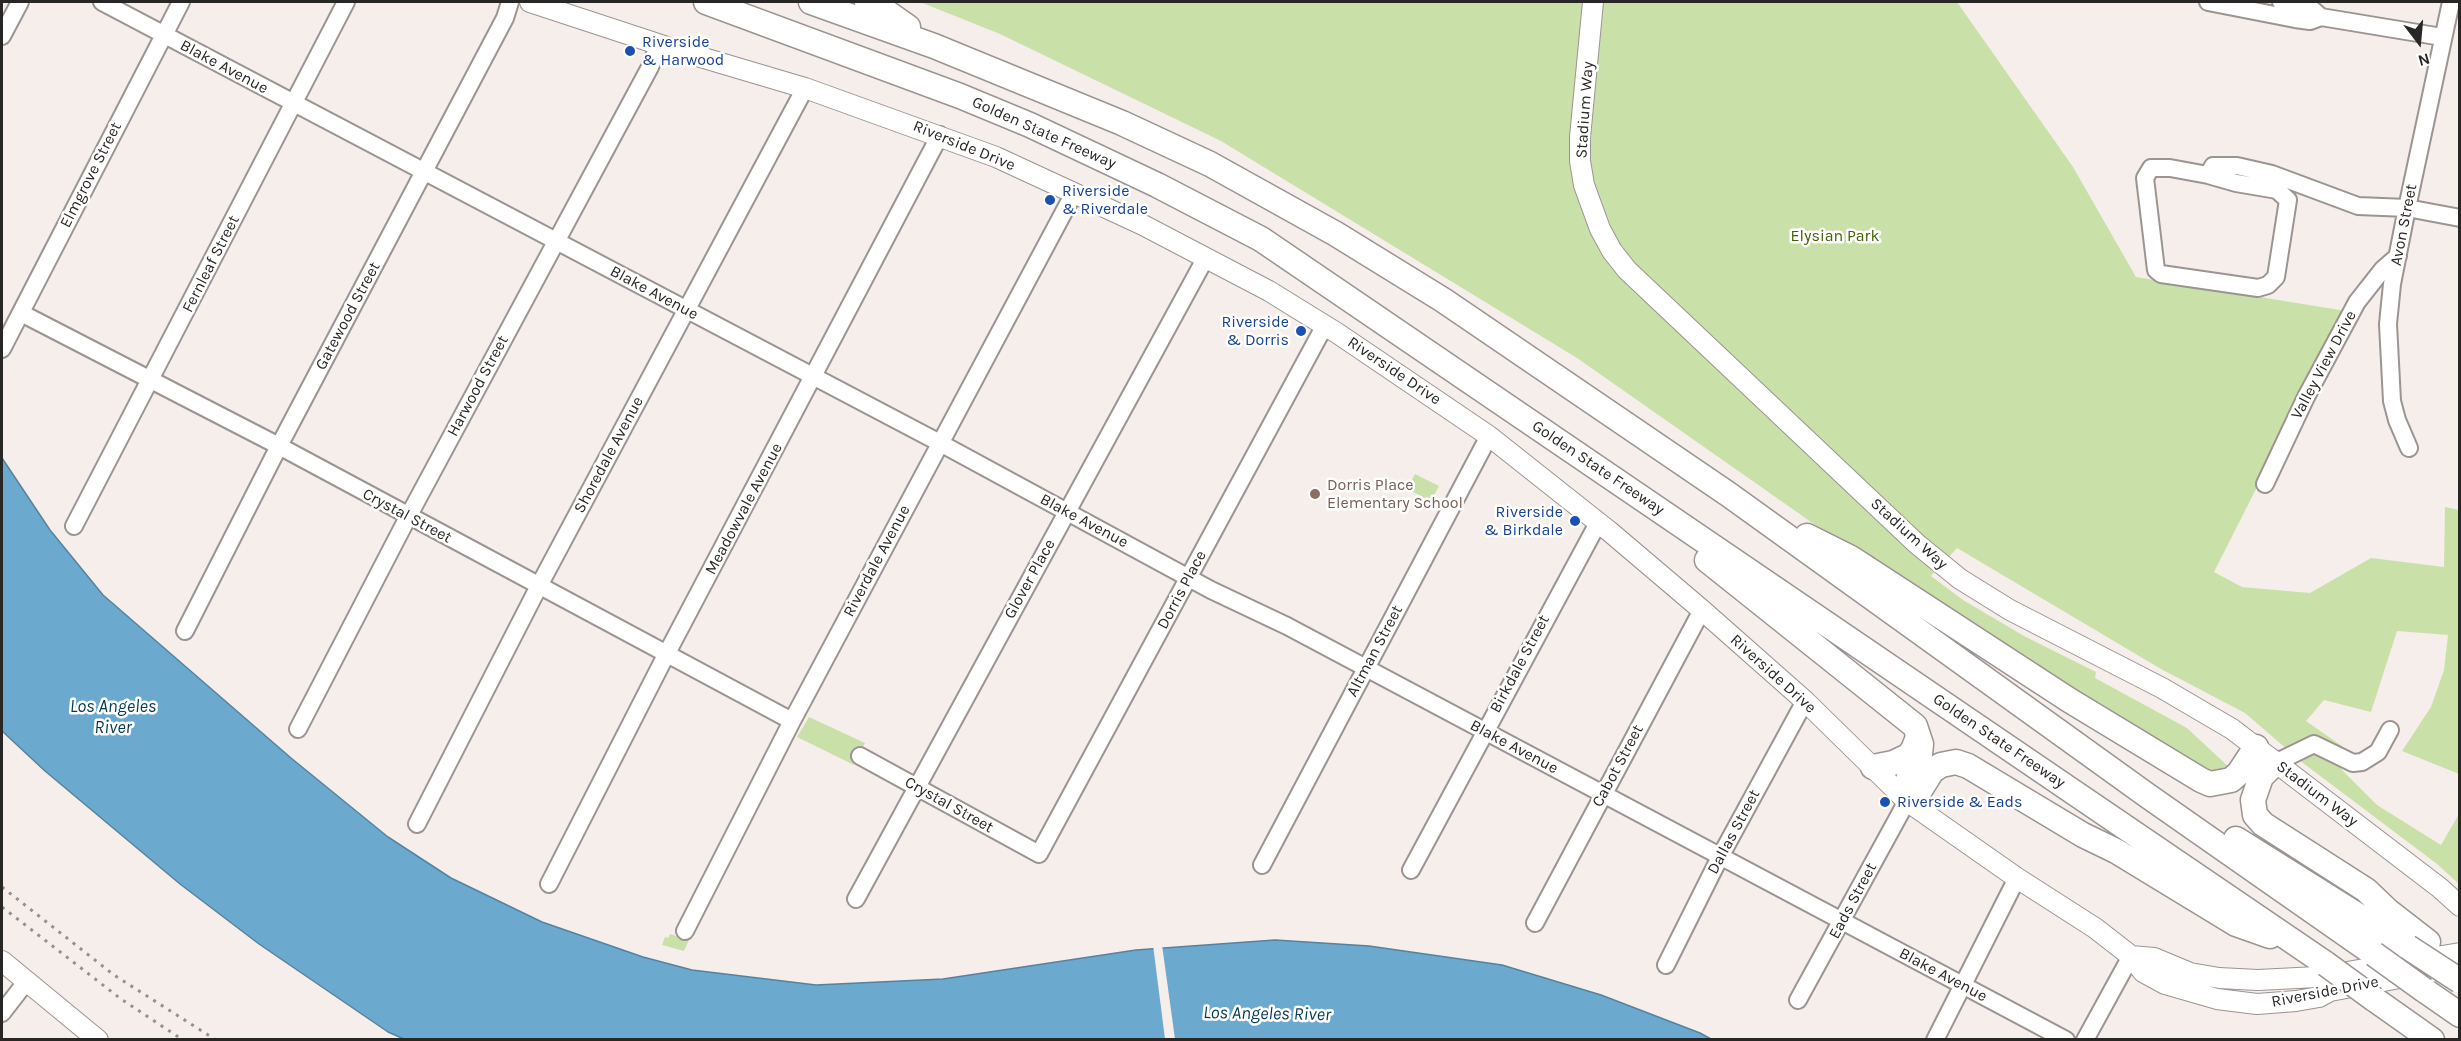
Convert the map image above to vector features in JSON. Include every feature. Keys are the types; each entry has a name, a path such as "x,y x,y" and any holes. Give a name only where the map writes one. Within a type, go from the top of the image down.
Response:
{"highway":[{"name":"Golden State Freeway","path":"706,2 960,96 1030,125 1157,185 1261,239 2326,964 2432,1040"},
{"path":"811,2 934,46 1122,123 1210,164 1336,234 1443,300 1728,494 2460,1015"},
{"path":"867,2 878,6 934,46"},
{"path":"1588,461 1632,500 1908,718 1919,735 1921,744 1920,755 1908,780 1906,801"},
{"path":"1728,494 1851,558 2069,700 2201,780 2210,784 2231,780 2239,773 2256,747"},
{"path":"1873,766 1893,763 1908,756 1919,735"},
{"path":"2067,737 2136,773 2418,944 2460,967"},
{"path":"1906,801 1920,790 1932,771 1941,765 1956,762 1968,765 2236,924 2300,947"},
{"path":"2275,763 2261,777 2253,800 2255,815 2263,824 2366,890 2418,944 2460,981"}],"main road":[{"name":"Riverside Drive","path":"530,2 805,88 940,135 996,157 1143,225 1269,291 1325,325 1489,436 1702,610 1805,701 1906,801 2017,878 2095,928 2131,956 2143,972 2165,984 2217,999 2257,1004 2319,997 2330,991 2460,967"},
{"name":"Stadium Way","path":"1593,2 1580,137 1580,161 1584,185 1600,229 1627,270 1917,544 1960,579 2010,610 2192,705 2232,729 2422,874 2460,906"},
{"name":"Riverside Drive","path":"2131,956 2154,958 2190,973 2219,978 2258,980 2317,977 2460,953"},
{"path":"2,961 98,1040"}],"street":[{"path":"2,36 20,2"},
{"name":"Blake Avenue","path":"102,2 2066,1040"},
{"name":"Elmgrove Street","path":"2,349 162,34 181,2"},
{"name":"Fernleaf Street","path":"75,526 346,2"},
{"name":"Gatewood Street","path":"185,631 279,446 505,18 510,2"},
{"path":"2208,2 2295,19 2310,21 2321,17 2442,37"},
{"path":"2282,2 2313,10 2321,17"},
{"name":"Avon Street","path":"2409,448 2392,401 2388,364 2388,324 2407,208 2451,2"},
{"name":"Harwood Street","path":"298,729 408,517 650,67 659,44"},
{"name":"Shoredale Avenue","path":"417,824 539,586 805,88"},
{"name":"Meadowvale Avenue","path":"549,884 666,655 814,378 940,135"},
{"path":"2208,175 2213,166 2237,166 2272,174 2358,206 2407,208 2460,218"},
{"path":"2151,168 2170,168 2208,175 2236,183 2277,190 2288,200 2276,277 2268,285 2258,288 2161,274 2156,270 2145,178 2151,168"},
{"name":"Riverdale Avenue","path":"685,931 792,721 1074,193"},
{"name":"Valley View Drive","path":"2265,484 2306,397 2357,302 2383,269 2398,256"},
{"name":"Glover Place","path":"856,899 1205,259"},
{"name":"Crystal Street","path":"21,313 150,382 279,446 792,721"},
{"name":"Dorris Place","path":"1039,854 1325,325"},
{"name":"Altman Street","path":"1262,865 1489,436"},
{"name":"Birkdale Street","path":"1411,870 1598,523"},
{"name":"Cabot Street","path":"1535,923 1702,610"},
{"name":"Dallas Street","path":"1666,965 1720,857 1805,701"},
{"path":"2275,763 2314,744 2353,763 2362,762 2378,752 2390,730"},
{"name":"Crystal Street","path":"860,756 1039,854"},
{"name":"Eads Street","path":"1798,1000 1906,801"},
{"path":"1935,1040 2017,878"},
{"path":"2085,1040 2131,956"},
{"path":"2,1013 26,982"}],"green space":[{"name":"Elysian Park","path":"920,2 1957,2 2073,167 2136,277 2346,311 2214,572 2242,587 2310,593 2371,558 2444,567 2445,507 2459,510 2459,774 2402,751 2431,707 2444,670 2448,635 2397,631 2371,712 2324,700 2306,721 2349,751 2341,769 2377,805 2441,845 2459,814 2459,884 2437,864 2303,763 2245,713 2161,669 1957,548 1931,576 1963,600 2024,636 2096,672 2095,678 2187,728 2231,769 2211,776 1871,564 1577,358 1221,141 1000,34"},
{"path":"1415,474 1439,486 1431,501 1407,489"},
{"path":"809,717 865,743 854,765 797,737"},
{"path":"670,934 689,940 684,951 662,945 665,937 668,938"}],"water":[{"name":"Los Angeles River","path":"2,458 50,530 103,595 291,758 388,837 451,878 542,922 643,957 692,970 816,985 943,979 1136,950 1275,940 1369,946 1502,965 1601,995 1711,1039 404,1039 388,1032 259,944 180,884 45,771 2,731"}],"pier":[{"path":"1153,945 1162,945 1175,1039 1165,1039"}],"railway":[{"path":"2,887 114,975 216,1040"},
{"path":"2,907 121,999 183,1040"}],"place":[{"name":"Riverside & Harwood","path":"630,51"},
{"name":"Riverside & Riverdale","path":"1050,200"},
{"name":"Riverside & Dorris","path":"1301,331"},
{"name":"Dorris Place Elementary School","path":"1315,494"},
{"name":"Riverside & Birkdale","path":"1575,521"},
{"name":"Riverside & Eads","path":"1885,802"}]}
